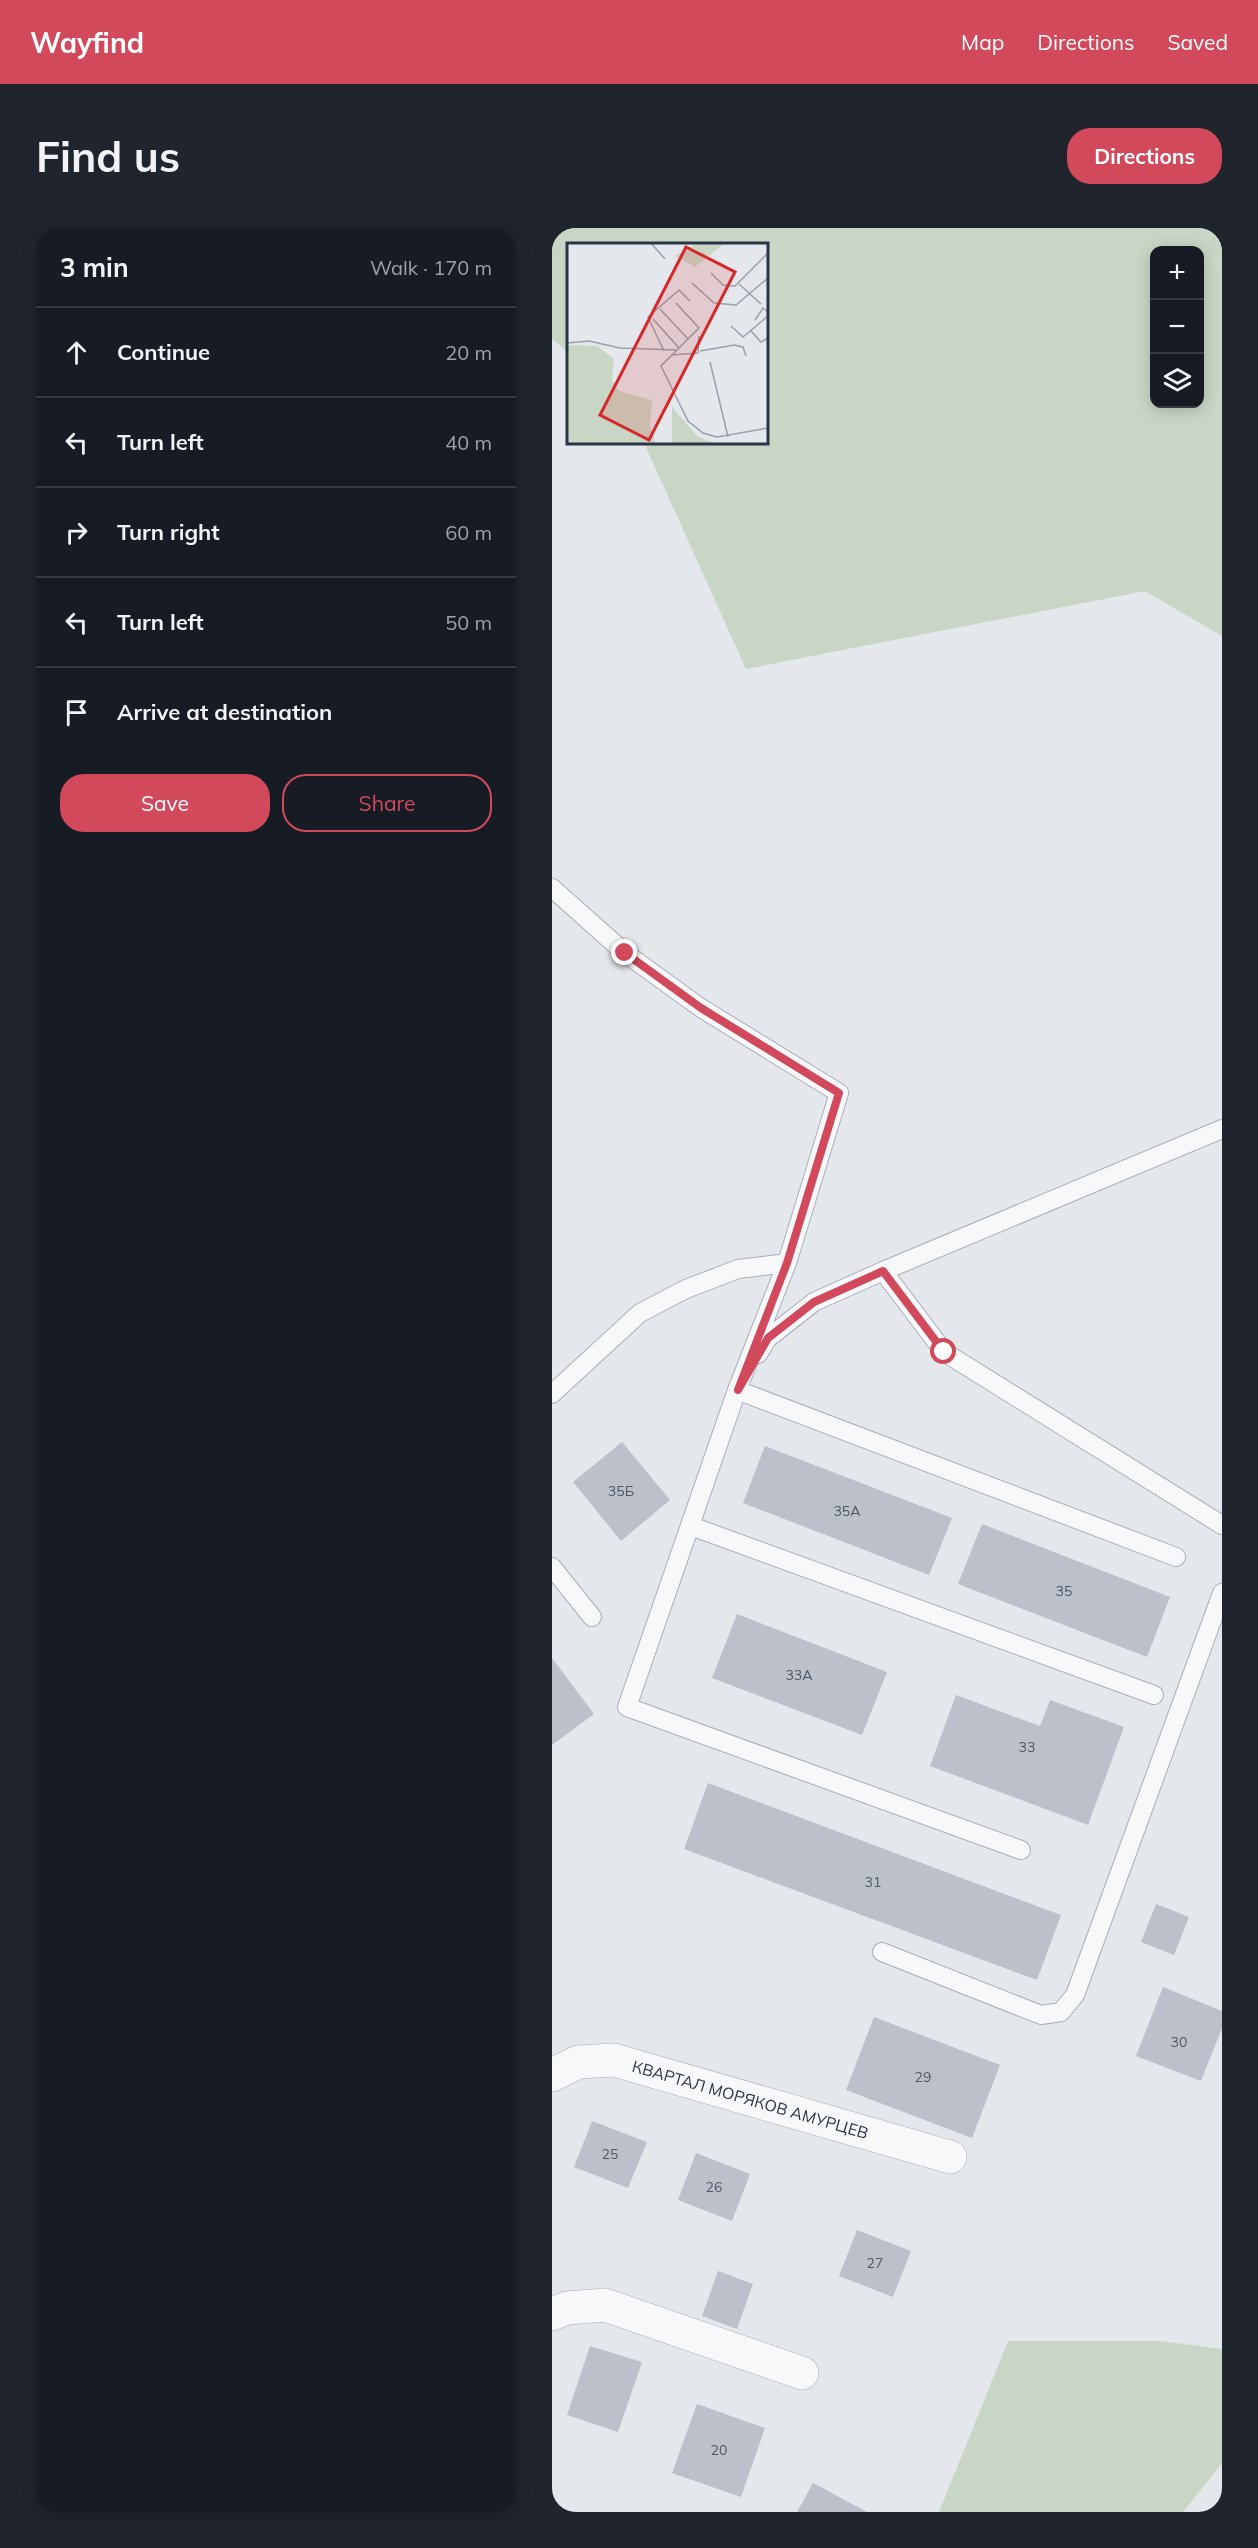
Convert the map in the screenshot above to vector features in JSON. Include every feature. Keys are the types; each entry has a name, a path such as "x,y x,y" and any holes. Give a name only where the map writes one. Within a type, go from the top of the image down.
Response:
{"street":[{"name":"КВАРТАЛ МОРЯКОВ АМУРЦЕВ","path":"552,2075 578,2062 614,2060 950,2157"},
{"path":"552,2314 567,2308 605,2305 802,2373"}],"lane":[{"path":"552,888 625,953 701,1008 839,1093 787,1263 738,1390 627,1707 1021,1850"},
{"path":"738,1390 768,1338 814,1302 1222,1129"},
{"path":"552,1394 640,1313 686,1289 738,1269 787,1263"},
{"path":"883,1271 944,1352 1222,1525"},
{"path":"738,1390 1176,1557"},
{"path":"690,1526 1154,1695"},
{"path":"552,1567 592,1617"},
{"path":"882,1952 1041,2015 1061,2012 1076,1995 1222,1593"}],"green space":[{"path":"552,228 1222,228 1222,636 1145,591 746,669 644,444 768,444 768,243 567,243 567,351 552,339"},
{"path":"1008,2341 1160,2341 1222,2349 1222,2463 1183,2512 939,2512"}],"building":[{"path":"622,1442 670,1500 621,1541 573,1482"},
{"path":"765,1446 952,1518 929,1575 743,1503"},
{"path":"982,1524 1170,1597 1147,1657 958,1584"},
{"path":"737,1614 887,1672 862,1735 712,1678"},
{"path":"552,1658 594,1714 552,1745"},
{"path":"956,1695 1040,1726 1050,1700 1124,1727 1088,1825 930,1766"},
{"path":"708,1783 1061,1915 1037,1980 684,1849"},
{"path":"1156,1904 1189,1917 1174,1955 1141,1942"},
{"path":"1163,1987 1222,2011 1222,2028 1201,2081 1136,2056"},
{"path":"874,2017 1000,2065 972,2138 846,2090"},
{"path":"592,2121 647,2142 628,2188 574,2167"},
{"path":"696,2153 750,2174 732,2221 678,2200"},
{"path":"857,2230 911,2251 893,2297 839,2276"},
{"path":"718,2271 753,2284 737,2329 702,2316"},
{"path":"590,2346 642,2362 618,2432 567,2415"},
{"path":"697,2404 765,2428 741,2497 672,2473"},
{"path":"813,2483 867,2512 797,2512"}],"route":[{"path":"625,953 701,1008 839,1093 787,1263 738,1390 768,1338 814,1302 883,1271 944,1352"}]}
